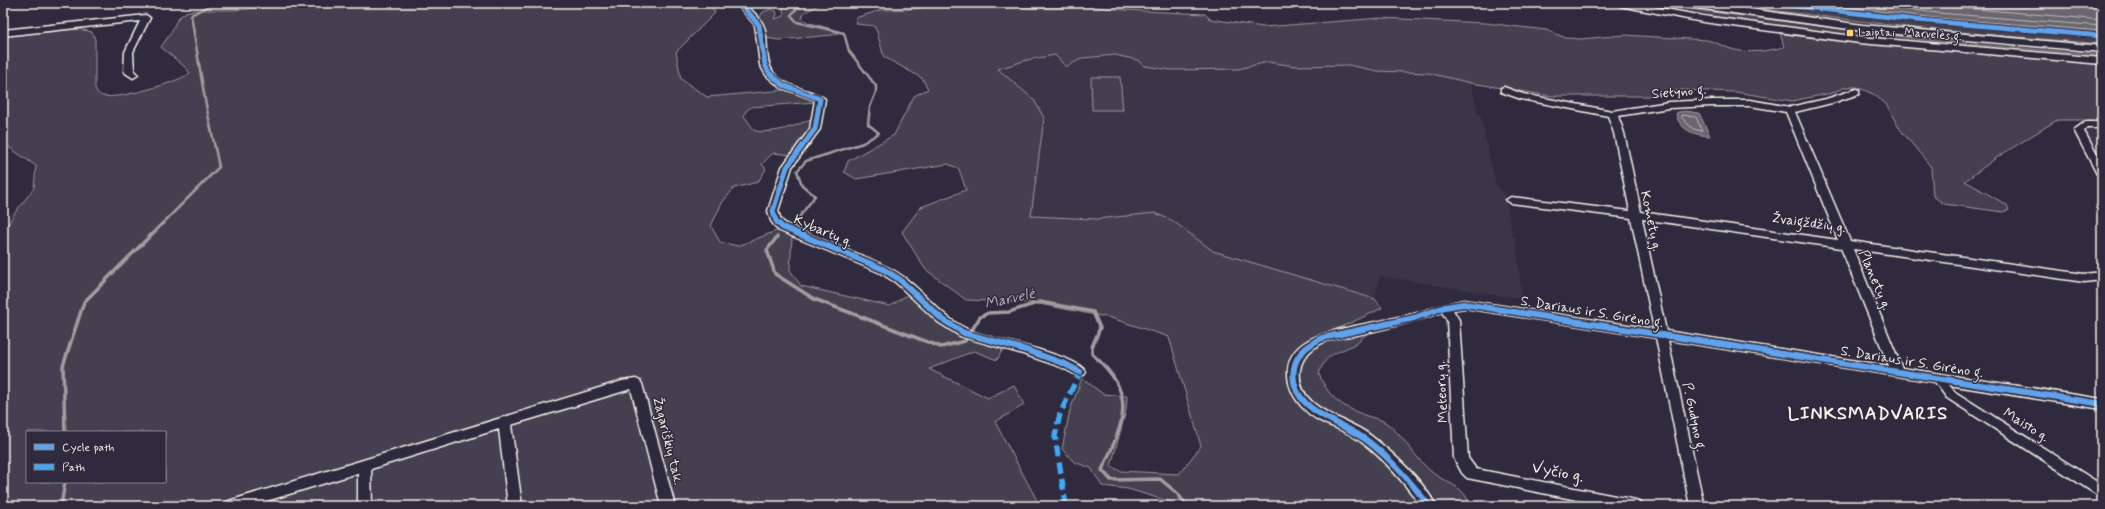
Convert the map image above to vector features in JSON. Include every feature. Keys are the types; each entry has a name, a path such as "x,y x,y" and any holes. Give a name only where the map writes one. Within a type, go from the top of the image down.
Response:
{"main road":[{"path":"1683,3 1862,28 2102,49"}],"street":[{"name":"Kybartų g.","path":"740,3 756,20 763,57 773,79 783,86 820,99 815,129 787,167 773,211 776,220 782,227 883,268 899,280 942,319 969,335 1026,350 1065,364 1080,372"},
{"name":"Marvelės g.","path":"1620,3 1703,19 1860,40 2102,61"},
{"path":"3,33 146,18 129,52 130,72 133,75"},
{"name":"Sietyno g.","path":"1504,90 1521,96 1612,114 1669,105 1712,103 1750,103 1790,110 1829,101 1856,92"},
{"name":"Planetų g.","path":"1790,110 1898,372"},
{"name":"Kometų g.","path":"1612,114 1618,133 1661,335"},
{"path":"2102,125 2085,125 2079,130 2102,174"},
{"name":"Žvaigždžių g.","path":"1511,200 1844,243 2084,278 2102,276"},
{"name":"S. Dariaus ir S. Girėno g.","path":"1429,506 1400,470 1384,454 1357,433 1321,416 1308,405 1298,393 1293,370 1302,350 1322,338 1414,318 1445,307 1464,304 2102,404"},
{"name":"Meteorų g.","path":"1445,307 1453,320 1461,458 1467,470 1472,474"},
{"name":"P. Gudyno g.","path":"1661,335 1698,506"},
{"name":"Maisto g.","path":"1939,379 1945,389 1952,396 2102,492"},
{"name":"Žagariškių tak.","path":"504,422 622,386 636,384 640,392 668,506"},
{"path":"232,506 504,422 515,506"},
{"path":"364,466 365,506"},
{"name":"Vyčio g.","path":"1472,474 1636,506"}],"shaded area":[{"path":"287,3 710,3 715,13 676,52 681,79 707,97 785,90 815,99 816,102 751,107 746,111 744,116 755,131 763,132 778,130 814,117 813,127 792,155 773,153 762,164 766,169 758,182 734,188 722,203 711,226 720,242 738,246 781,229 792,237 790,270 801,286 890,306 907,295 952,330 1004,347 997,360 974,351 929,369 988,398 1014,385 1024,405 995,422 1040,506 3,506 3,233 14,214 34,188 36,166 3,143 3,35 59,29 92,32 95,39 95,88 100,95 110,97 134,93 162,85 184,77 190,73 161,47 178,18 186,12 194,10 234,10 271,7"},
{"path":"786,3 822,3 804,13 802,18 807,22 839,31 837,34 832,35 779,40 765,38 758,20 763,12 771,9 776,11 777,14 775,19 784,16 783,8"},
{"path":"982,3 1031,8 1061,8 1080,5 1124,10 1205,14 1210,19 1263,27 1381,18 1485,23 1546,30 1566,38 1581,39 1624,35 1707,40 1737,51 1764,51 1784,47 1780,32 1631,3 1656,3 1696,10 1927,40 2102,55 2102,120 2057,120 1996,158 1965,181 2007,205 2009,210 2003,212 1944,204 1933,196 1931,167 1899,128 1886,104 1873,94 1857,87 1846,87 1832,93 1792,101 1736,92 1681,90 1648,96 1551,96 1471,83 1428,73 1377,71 1348,65 1295,66 1268,62 1238,69 1171,70 1145,66 1138,60 1115,55 1083,58 1066,67 1055,55 1027,60 998,69 1034,100 1044,118 1031,216 1096,219 1155,213 1173,221 1213,251 1375,299 1382,308 1299,345 1290,360 1289,378 1293,393 1300,405 1319,420 1355,438 1367,446 1390,467 1423,506 1174,506 1171,502 1128,489 1102,486 1091,468 1074,462 1062,449 1070,410 1082,378 1103,394 1127,396 1126,411 1111,466 1120,471 1179,474 1201,446 1169,337 1111,318 1034,303 966,300 925,269 902,232 921,207 966,190 959,169 948,164 856,179 844,172 848,161 894,135 914,96 928,89 922,78 884,57 874,26 857,24 855,18 881,10 913,9 944,4"},
{"path":"1714,3 1764,3 1909,21 2102,37 2102,44 1924,29"},
{"path":"1055,55 1066,66 1083,58 1115,55 1138,60 1145,66 1238,69 1268,62 1295,66 1348,65 1377,71 1428,73 1471,83 1478,114 1480,114 1496,185 1505,195 1513,237 1516,238 1522,299 1380,276 1375,299 1213,251 1173,221 1155,213 1096,219 1030,216 1044,118 1034,100 998,69 1027,60"},
{"path":"1091,77 1120,77 1123,110 1092,110"},
{"path":"2085,128 2102,128 2102,164 2084,133"},
{"path":"1368,333 1350,347 1329,357 1322,366 1319,374 1327,390 1344,405 1358,413 1383,421 1391,427 1397,432 1427,468 1464,493 1471,506 1436,506 1383,445 1362,430 1323,411 1315,405 1304,390 1300,381 1299,372 1300,363 1304,355 1318,344 1325,341"}],"water":[{"path":"1779,3 2102,3 2102,35 1937,22"},
{"path":"1686,111 1699,113 1710,136 1699,135 1689,131 1681,124 1676,114 1678,112"}],"waterway":[{"path":"65,431 63,366 84,302 219,167 205,100 191,15 214,3"},
{"name":"Marvelė","path":"794,224 815,196 802,185 797,171 806,161 863,143 879,133 868,124 870,107 876,92 876,86 849,51 844,33 797,22 791,15 800,5 806,3"},
{"name":"Marvelė","path":"777,237 767,250 775,274 814,299 941,347 965,341 980,317 988,313 1009,312 1040,302 1093,312 1100,328 1092,347 1092,354 1107,368 1116,382 1121,395 1123,408 1117,436 1102,470 1111,480 1160,479 1177,493 1187,506"},
{"path":"61,506 65,483"}],"marked path":[{"path":"1066,506 1055,436 1060,414 1080,372"}],"cycle path":[{"path":"740,3 759,25 765,65 769,73 775,80 783,85 820,99 815,129 787,167 773,211 776,221 782,227 883,269 899,279 942,319 964,333 1026,350 1065,364 1080,372"},
{"path":"1769,3 1916,20 2102,36"},
{"path":"1429,506 1403,474 1373,445 1356,432 1324,418 1308,406 1303,400 1296,387 1294,372 1297,359 1302,351 1309,345 1322,338 1414,318 1445,307 1464,304 2102,404"}],"place":[{"name":"Laiptai","path":"1850,33"}],"district":[{"name":"LINKSMADVARIS","path":"1868,414"}]}
